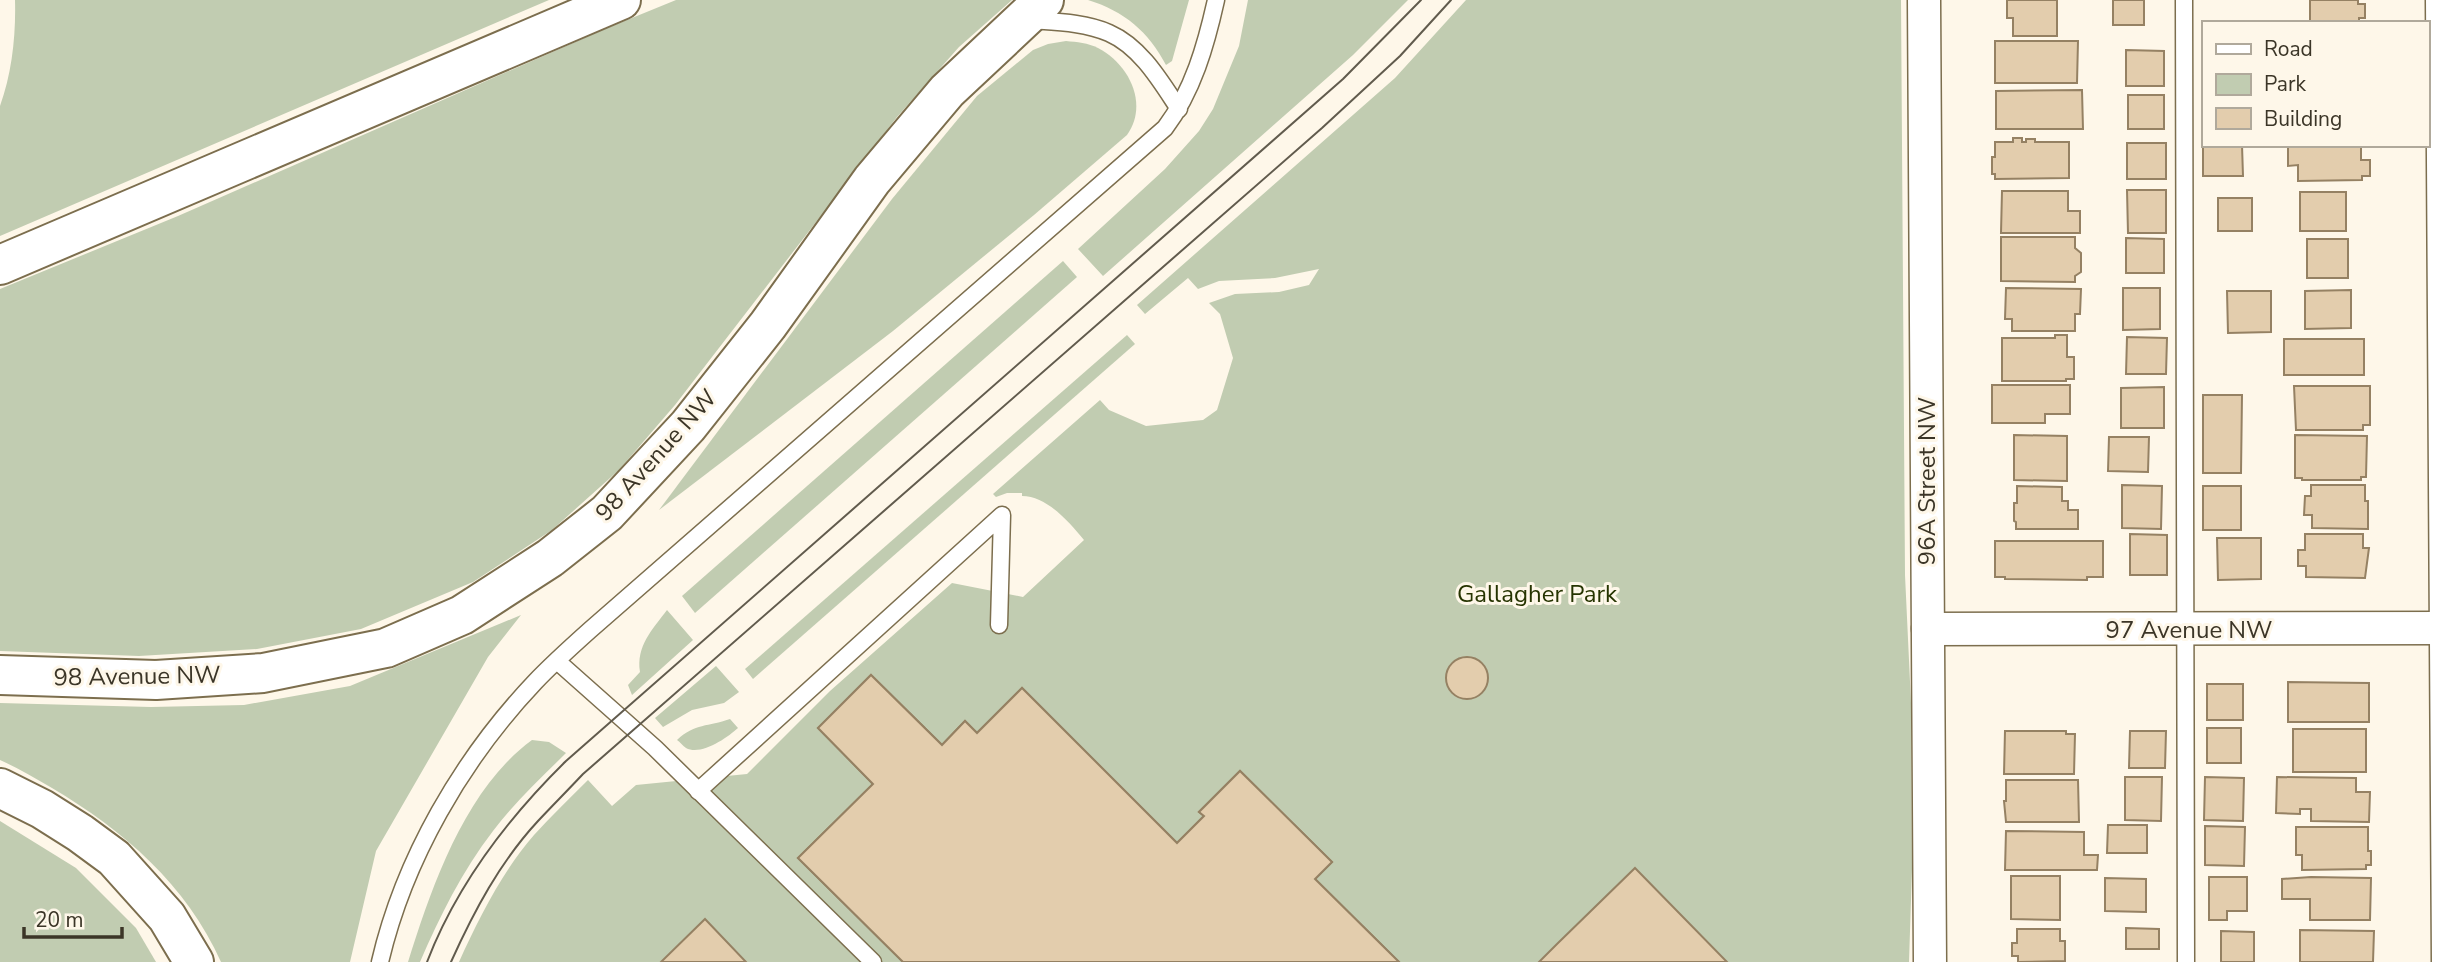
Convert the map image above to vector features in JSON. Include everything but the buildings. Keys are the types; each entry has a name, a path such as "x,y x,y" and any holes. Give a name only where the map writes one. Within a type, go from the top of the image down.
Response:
{"main road":[{"path":"0,265 621,0"},
{"name":"98 Avenue NW","path":"0,675 156,680 263,673 386,648 462,615 550,558 607,513 688,426 768,325 872,180 947,92 1033,10"},
{"path":"0,788 52,815 114,858 167,917 194,962"}],"street":[{"name":"96A Street NW","path":"1924,0 1930,962"},
{"path":"2442,0 2448,962"},
{"name":"97 Avenue NW","path":"1928,629 2448,628"}],"lane":[{"path":"380,962 404,886 446,801 501,722 557,661 1165,128 1179,109 1210,30 1216,0"},
{"path":"2184,0 2186,962"},
{"path":"1033,10 1109,33 1127,44 1153,71 1179,109"},
{"path":"698,791 1002,515 999,625"},
{"path":"557,661 655,748 873,962"}],"green space":[{"path":"15,0 549,0 0,236 0,106 12,54"},
{"path":"676,0 1012,0 959,47 897,117 675,405 619,470 552,530 473,582 361,629 257,649 139,656 0,651 0,289 178,216"},
{"path":"1088,0 1189,0 1172,61 1166,65 1152,42 1134,24 1113,10"},
{"path":"1248,0 1408,0 1353,55 1103,276 1078,249 1165,169 1199,131 1213,109 1239,46"},
{"name":"Gallagher Park","path":"1466,0 1901,0 1905,575 1911,703 1912,869 1909,962 459,962 483,912 512,864 534,835 588,780 612,806 636,785 747,774 830,691 952,583 1023,597 1084,540 1057,511 1040,500 1022,496 1022,493 1007,493 996,497 993,494 1100,400 1109,410 1146,426 1203,420 1217,410 1233,358 1220,314 1209,303 1235,294 1279,292 1309,285 1319,269 1275,278 1219,281 1198,289 1188,278 1145,314 1137,305 1395,78"},
{"path":"1066,41 1098,48 1109,55 1127,74 1136,98 1136,111 1127,135 893,331 659,510 892,199 977,96 1033,50"},
{"path":"1063,261 1077,277 695,613 682,596"},
{"path":"1127,335 1135,344 753,679 745,669"},
{"path":"667,610 693,640 632,695 628,685 640,672 643,646"},
{"path":"521,615 488,657 376,851 350,962 221,962 190,908 171,884 128,841 78,804 0,760 0,703 151,707 244,705 350,686"},
{"path":"716,666 739,692 724,703 692,710 663,727 655,718"},
{"path":"730,719 738,728 706,748 692,750 677,740 696,728"},
{"path":"532,740 549,742 566,753 493,831 452,894 420,962 408,962 440,871 470,812 508,760"},
{"path":"0,821 76,868 136,928 156,962 0,962"}],"tram line":[{"path":"427,962 453,906 486,854 524,806 566,761 1343,79 1421,0"},
{"path":"451,962 500,870 524,837 583,774 1322,128 1400,56 1451,0"}]}
